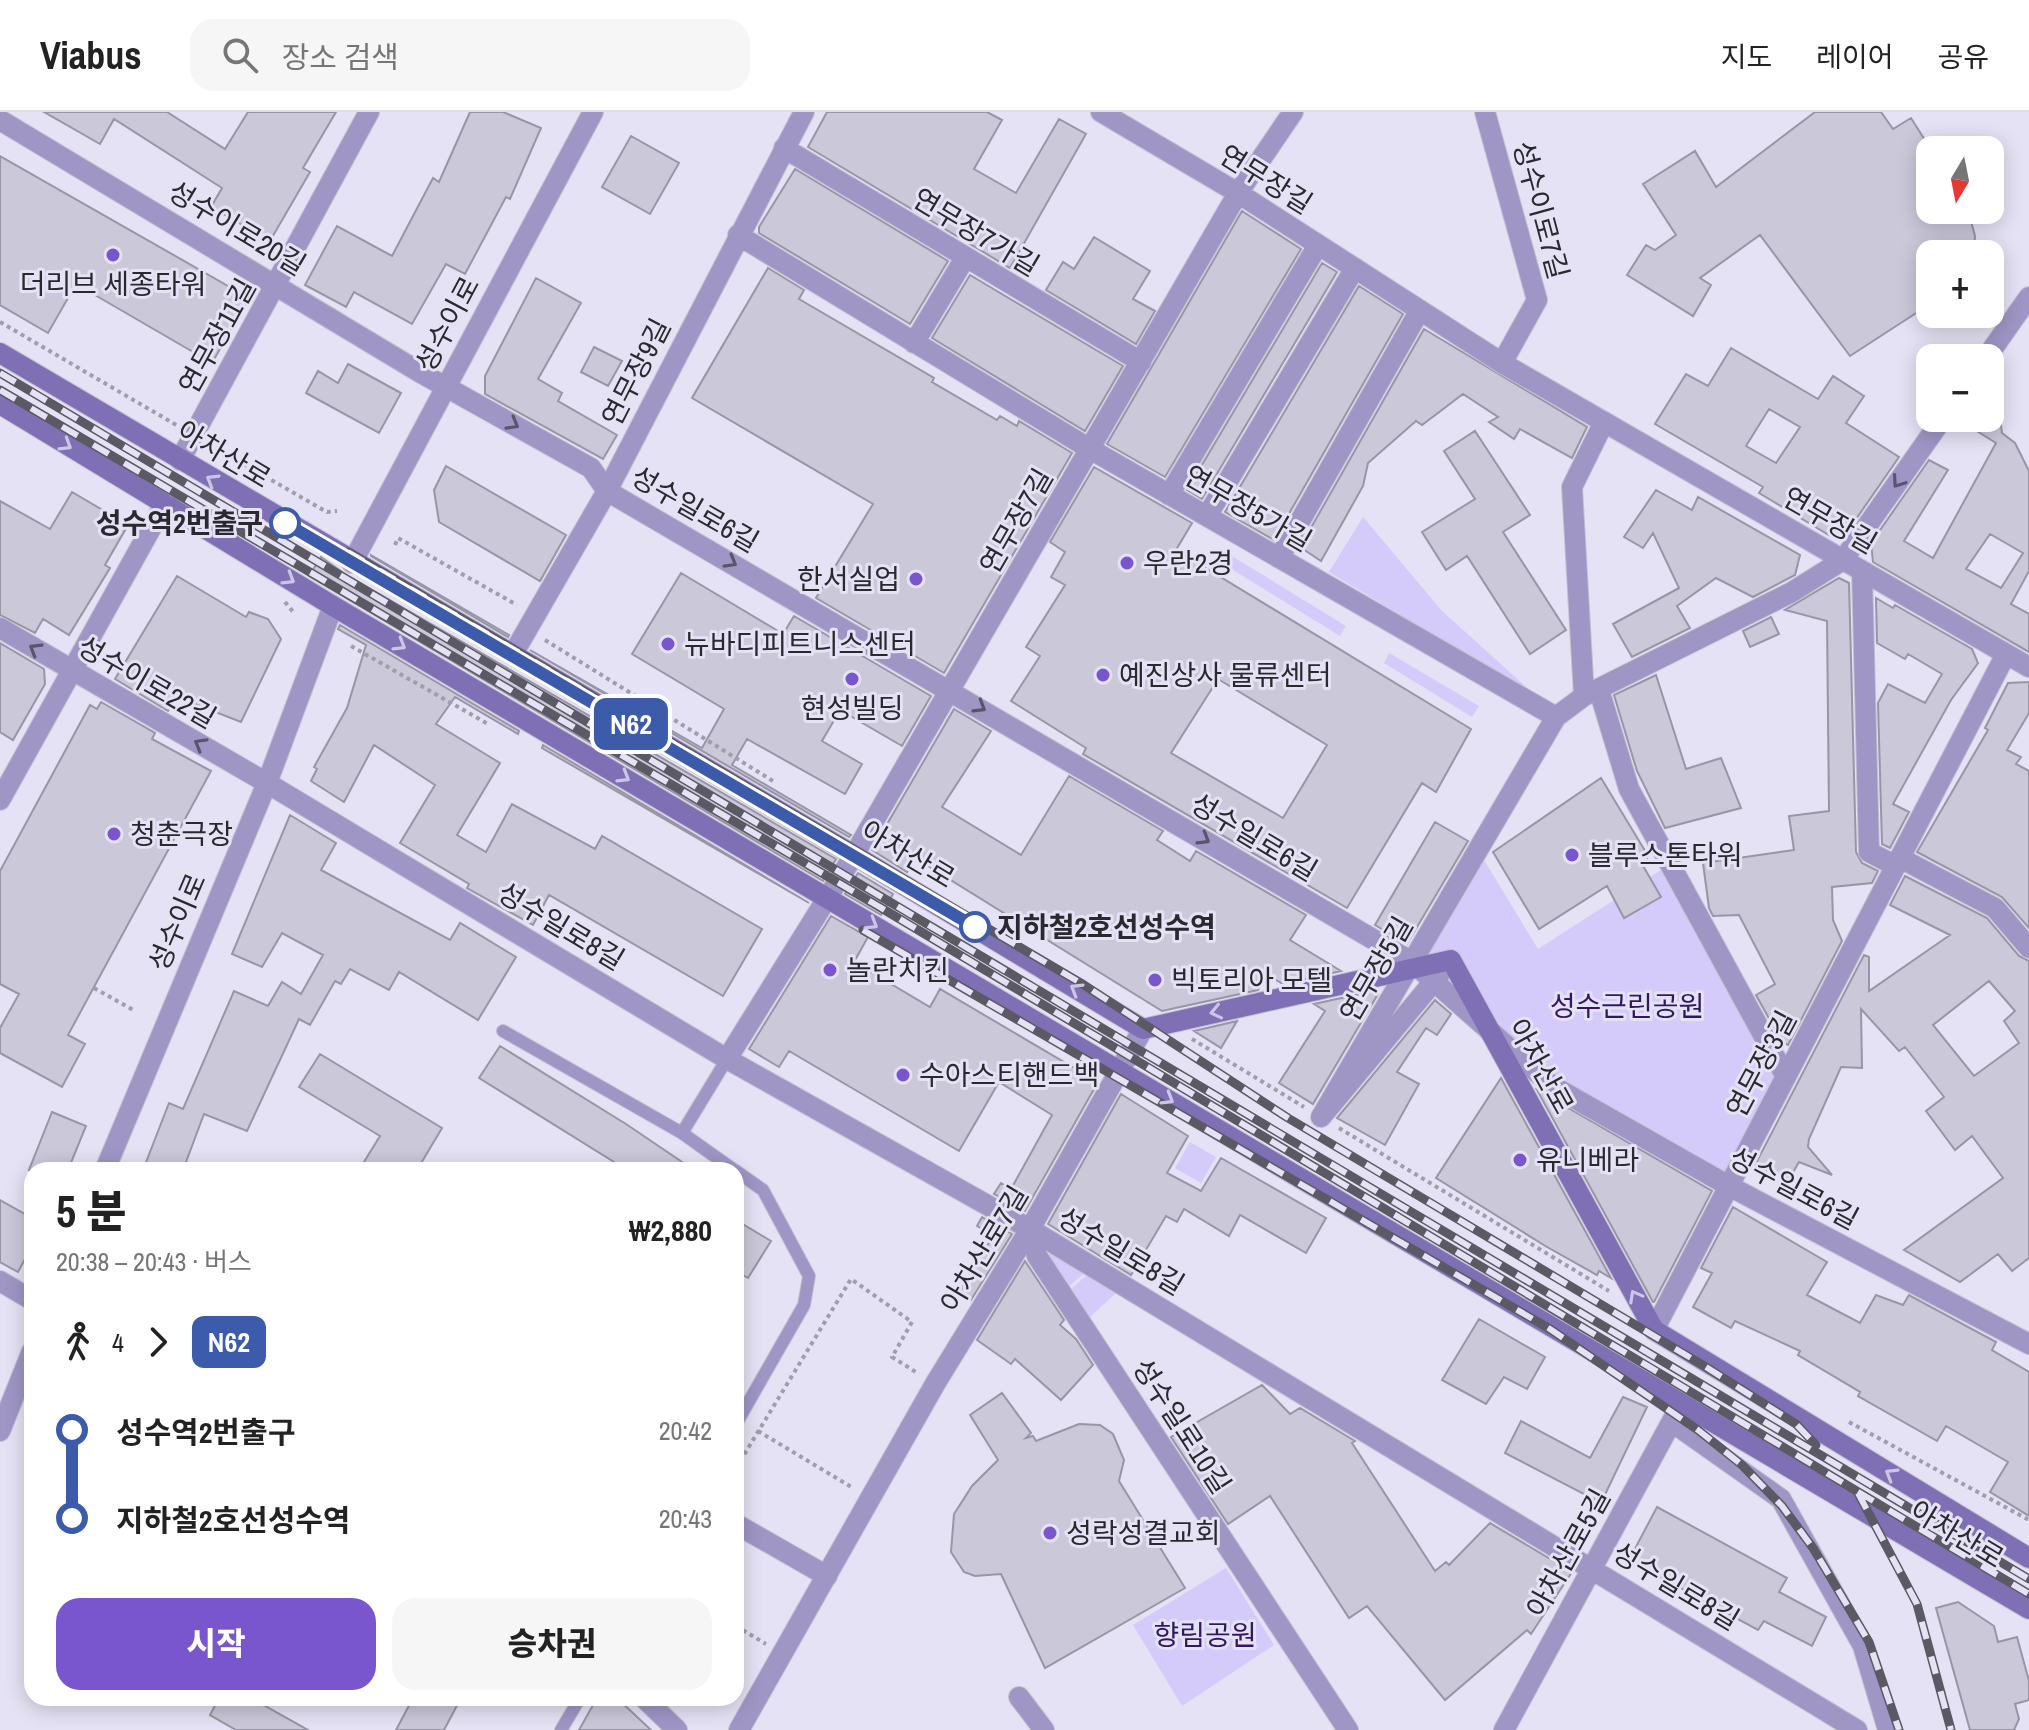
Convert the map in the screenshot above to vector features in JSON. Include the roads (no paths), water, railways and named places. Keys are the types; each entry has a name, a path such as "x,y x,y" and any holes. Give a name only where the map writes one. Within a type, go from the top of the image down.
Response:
{"main road":[{"name":"아차산로","path":"0,353 352,563 854,855 1143,1029"},
{"name":"아차산로","path":"0,404 333,606 2029,1609"},
{"name":"아차산로","path":"1451,960 1654,1330 2029,1558"},
{"path":"1143,1029 1451,960"}],"street":[{"name":"연무장11길","path":"180,460 278,285 369,112"},
{"name":"성수이로","path":"352,563 593,112"},
{"name":"연무장9길","path":"513,654 607,491 804,112"},
{"name":"연무장길","path":"1101,112 1238,193 1502,363 2029,667"},
{"name":"연무장7길","path":"727,1059 854,855 1238,193 1293,112"},
{"name":"성수이로7길","path":"1485,112 1537,300 1502,363"},
{"name":"성수이로20길","path":"0,120 445,386"},
{"name":"연무장7가길","path":"784,148 1141,362"},
{"name":"연무장5가길","path":"738,235 1090,449 1556,717"},
{"name":"연무장길","path":"1169,495 1318,245"},
{"path":"914,343 965,258"},
{"path":"1207,516 1355,268"},
{"path":"1996,344 2029,297"},
{"path":"1279,558 1420,310"},
{"name":"성수일로6길","path":"445,386 591,468 607,491 1412,962 1551,1085 1729,1186 2029,1344"},
{"path":"1604,422 1572,487 1592,693 1629,789 1786,1077"},
{"path":"1843,560 1933,432"},
{"path":"0,800 69,670 164,505"},
{"name":"연무장5길","path":"1451,960 1321,1117 1556,717 1592,693 1792,592 1843,560"},
{"path":"1862,571 1869,852 1898,862 1995,908 2029,948"},
{"name":"성수이로","path":"108,1162 267,783 333,606"},
{"name":"성수이로22길","path":"0,628 267,783"},
{"name":"연무장3길","path":"1654,1330 2006,654"},
{"name":"성수일로8길","path":"267,783 727,1059 1030,1229 1857,1730"},
{"name":"아차산로7길","path":"739,1730 869,1497 1030,1229 1143,1029"},
{"name":"성수일로10길","path":"1030,1229 1037,1256 1348,1730"},
{"path":"0,1281 24,1295"},
{"path":"0,1431 24,1371"},
{"name":"아차산로5길","path":"1504,1730 1682,1403"},
{"path":"1672,1422 1781,1499 1863,1646 1888,1730"},
{"path":"744,1529 827,1576"},
{"path":"1019,1697 1044,1730"},
{"path":"652,1706 677,1730"}],"lane":[{"path":"503,1031 682,1133 722,1162"},
{"path":"682,1133 727,1059"},
{"path":"744,1177 763,1190 809,1276 804,1305 744,1410"},
{"path":"561,1730 575,1706"}],"railway":[{"path":"0,373 2029,1579"},
{"path":"0,390 878,906 2029,1594"},
{"path":"348,552 1084,985 1288,1118 1706,1367 1796,1424 1816,1445"},
{"path":"863,930 1550,1329 1698,1430 1742,1465 1782,1506 1813,1548 1869,1642 1899,1730"},
{"path":"1858,1493 1917,1604 1951,1730"}],"place":[{"name":"더리브 세종타워","path":"113,255"},
{"name":"성수역2번출구","path":"285,523"},
{"name":"우란2경","path":"1127,563"},
{"name":"한서실업","path":"916,579"},
{"name":"뉴바디피트니스센터","path":"668,644"},
{"name":"예진상사 물류센터","path":"1103,675"},
{"name":"현성빌딩","path":"852,679"},
{"name":"청춘극장","path":"114,834"},
{"name":"블루스톤타워","path":"1572,855"},
{"name":"지하철2호선성수역","path":"975,927"},
{"name":"놀란치킨","path":"830,970"},
{"name":"빅토리아 모텔","path":"1155,980"},
{"name":"수아스티핸드백","path":"903,1075"},
{"name":"유니베라","path":"1520,1160"},
{"name":"성락성결교회","path":"1050,1533"}],"park label":[{"name":"성수근린공원","path":"1627,1006"},
{"name":"향림공원","path":"1205,1635"}]}
